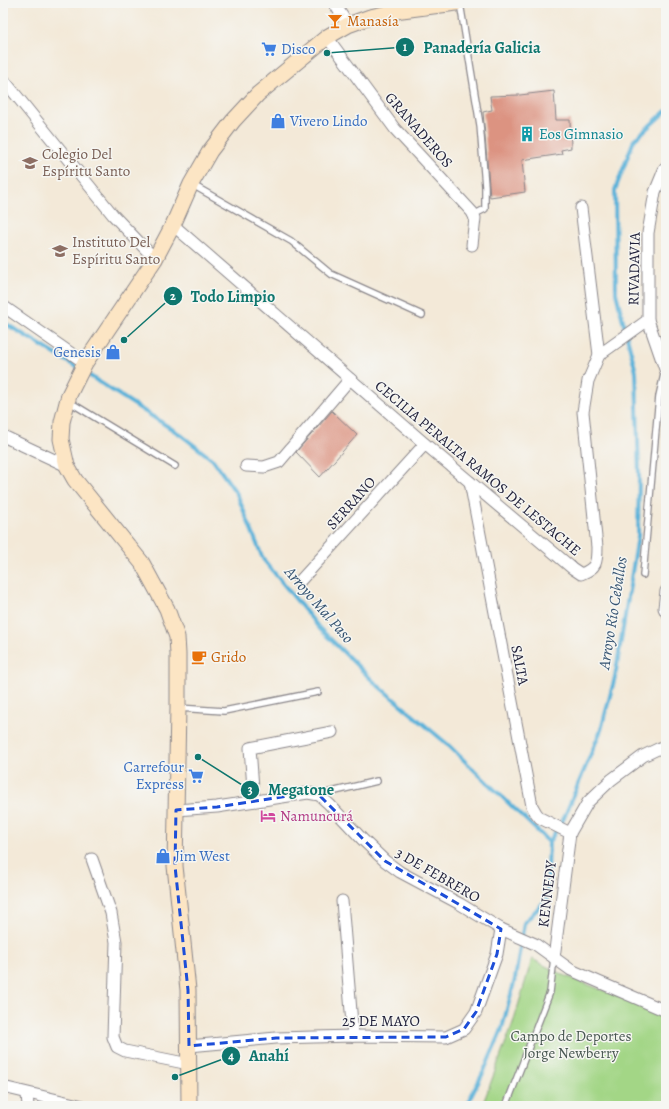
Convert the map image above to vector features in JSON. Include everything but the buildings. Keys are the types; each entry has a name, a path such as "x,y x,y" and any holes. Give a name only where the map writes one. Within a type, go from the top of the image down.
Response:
{"main road":[{"path":"189,1106 188,990 175,866 178,708 177,636 167,609 142,563 75,480 67,466 61,439 62,422 69,395 85,363 155,259 173,225 191,184 210,150 232,121 258,94 327,37 348,25 370,17 402,10 456,3"}],"street":[{"path":"334,3 348,25"},
{"name":"GRANADEROS","path":"327,37 395,129 472,212"},
{"path":"3,79 113,215 155,259"},
{"name":"RIVADAVIA","path":"666,167 655,192 648,233 648,320 666,371"},
{"path":"581,208 599,355"},
{"path":"472,212 476,218 472,245"},
{"name":"CECILIA PERALTA RAMOS DE LESTACHE","path":"173,225 425,444 572,568 582,574 590,570 597,562 597,547 583,412 588,381 599,355 648,320"},
{"path":"3,306 85,363"},
{"path":"246,466 264,467 279,462 350,379"},
{"path":"3,436 67,466"},
{"name":"SERRANO","path":"299,582 425,444"},
{"name":"SALTA","path":"470,482 532,806 540,818 570,833"},
{"path":"666,591 664,608 666,612"},
{"path":"254,801 250,748 332,732"},
{"path":"570,833 588,802 611,780 643,756 666,745"},
{"path":"176,810 217,807 308,793 319,795"},
{"name":"3 DE FEBRERO","path":"319,795 384,861 400,872 460,904 505,931 535,944 571,970 666,1011"},
{"name":"KENNEDY","path":"554,958 570,833"},
{"path":"92,859 111,913 116,942 113,1037 117,1047 125,1051 189,1064"},
{"path":"342,902 353,1036"},
{"name":"25 DE MAYO","path":"189,1046 276,1038 446,1036 464,1029 476,1012 505,931"},
{"path":"3,1087 27,1094 83,1106"},
{"path":"27,1094 28,1106"}],"lane":[{"path":"460,3 480,125 485,186 485,209 477,213 472,212"},
{"path":"191,184 291,241 331,274 422,315"},
{"path":"643,575 659,396 666,371"},
{"path":"68,401 175,466"},
{"path":"178,708 224,711 318,692"},
{"path":"319,795 376,781"},
{"path":"506,1106 550,992 554,958"}],"highlighted area":[{"path":"308,793 319,795 385,861 501,929 497,954 476,1012 464,1029 446,1037 276,1038 189,1046 188,990 175,866 176,810 217,807"}],"green space":[{"name":"Campo de Deportes Jorge Newberry","path":"532,959 561,974 643,1006 666,1017 666,1106 482,1106 513,1023"}],"waterway":[{"name":"Arroyo Río Ceballos","path":"466,1106 483,1073 501,1032 515,979 524,923 547,899 549,842 564,818 601,730 615,677 638,536 639,476 636,372 616,293 615,190 634,140 666,111"},
{"name":"Arroyo Mal Paso","path":"3,322 78,368"},
{"name":"Arroyo Mal Paso","path":"90,376 181,435 213,460 237,494 263,559 320,629 376,684 446,743 549,842"}],"place":[{"name":"Manasía","path":"335,21"},
{"name":"Disco","path":"269,49"},
{"name":"Panadería Galicia","path":"327,53"},
{"name":"Vivero Lindo","path":"278,121"},
{"name":"Eos Gimnasio","path":"527,134"},
{"name":"Colegio Del Espíritu Santo","path":"30,163"},
{"name":"Instituto Del Espíritu Santo","path":"60,251"},
{"name":"Todo Limpio","path":"124,340"},
{"name":"Genesis","path":"113,352"},
{"name":"Grido","path":"199,657"},
{"name":"Megatone","path":"198,757"},
{"name":"Carrefour Express","path":"196,776"},
{"name":"Namuncurá","path":"268,816"},
{"name":"Jim West","path":"163,856"},
{"name":"Anahí","path":"175,1077"}]}
